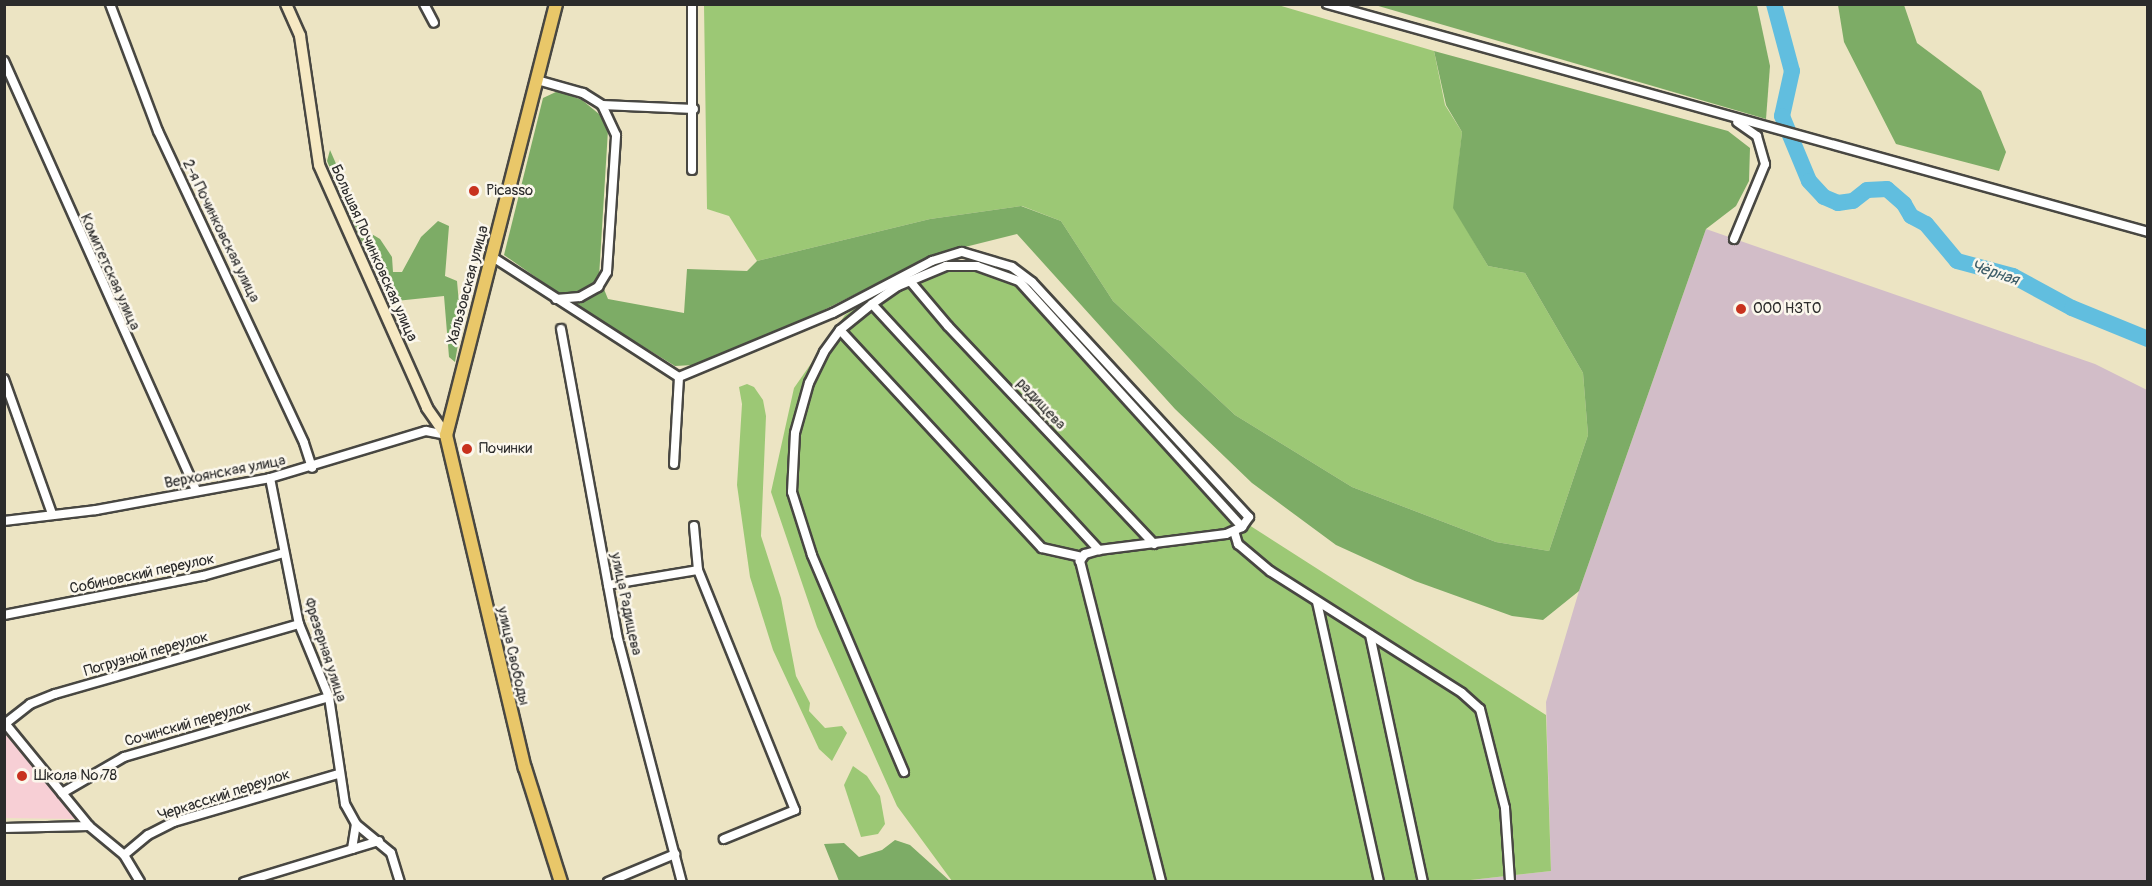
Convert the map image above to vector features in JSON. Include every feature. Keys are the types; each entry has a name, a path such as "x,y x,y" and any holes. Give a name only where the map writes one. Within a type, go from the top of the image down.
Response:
{"main road":[{"name":"Хальзовская улица","path":"446,435 556,4"},
{"name":"улица Свободы","path":"446,435 525,768 561,882"}],"street":[{"name":"2-я Починковская улица","path":"110,4 158,131 265,357 304,443 312,468"},
{"name":"Большая Починковская улица","path":"286,4 300,36 319,165 427,408 446,435"},
{"path":"424,4 434,23"},
{"path":"692,4 694,109 692,170"},
{"path":"1327,4 1734,119 1796,133 2148,232"},
{"name":"Комитетская улица","path":"4,61 196,491"},
{"path":"537,80 583,93 602,105 694,109"},
{"path":"556,299 580,297 598,287 607,272 616,135 602,105"},
{"path":"1734,119 1756,136 1766,164 1734,239"},
{"path":"679,377 833,313 932,261 962,252 1012,267 1032,282 1249,517 1242,527 1234,531 1099,550 1082,557 1042,548 840,330"},
{"path":"491,256 679,377"},
{"path":"904,772 812,555 792,492 795,433 809,383 824,352 840,330 872,304 910,281 946,266 977,266 1019,281 1242,527"},
{"name":"радищева","path":"910,281 1154,544"},
{"path":"872,304 1099,550"},
{"name":"улица Радищева","path":"561,329 617,635 682,882"},
{"path":"674,464 679,377"},
{"path":"4,379 52,514"},
{"name":"Верхоянская улица","path":"4,521 270,478 312,468 426,431 446,435"},
{"name":"Фрезерная улица","path":"270,478 299,624 329,697 338,774 345,804 356,824 392,854 400,882"},
{"path":"694,526 698,570 795,810 724,839"},
{"path":"1234,531 1238,544 1317,602 1462,693 1480,709 1505,808 1510,882"},
{"name":"Собиновский переулок","path":"4,615 182,581 284,553"},
{"path":"1082,557 1082,568 1161,882"},
{"path":"608,585 698,570"},
{"path":"1317,602 1379,882"},
{"name":"Погрузной переулок","path":"5,722 30,704 56,694 299,624"},
{"path":"1370,635 1423,882"},
{"name":"Сочинский переулок","path":"62,793 124,757 329,697"},
{"path":"5,722 89,826 124,855 140,882"},
{"name":"Черкасский переулок","path":"124,855 148,835 174,822 338,774"},
{"path":"352,849 356,824"},
{"path":"4,828 89,826"},
{"path":"244,882 379,841"},
{"path":"608,882 675,854"}],"shaded area":[{"path":"1706,229 2095,364 2147,390 2147,881 1453,882 1551,871 1546,702 1579,591"},
{"name":"Школа № 78","path":"5,734 76,819 5,818"}],"green space":[{"path":"704,5 1278,5 1434,51 1445,105 1462,132 1454,208 1488,266 1525,273 1583,373 1588,435 1549,551 1496,542 1352,487 1235,415 1113,301 1061,221 1022,206 930,219 757,261 729,216 707,209"},
{"path":"1375,5 1757,5 1770,66 1766,119"},
{"path":"1838,5 1904,5 1917,43 1981,91 2006,152 1999,171 1896,144 1844,42"},
{"path":"1434,51 1728,131 1750,148 1749,181 1736,206 1706,229 1579,591 1543,620 1512,616 1415,581 1336,545 1252,483 1175,409 1017,234 933,255 814,315 693,365 675,366 580,308 504,255 543,98 558,91 582,100 599,114 608,130 599,277 608,299 684,313 687,269 747,271 757,261 930,219 1021,206 1061,221 1113,301 1235,415 1352,487 1496,542 1549,551 1588,435 1583,373 1525,273 1488,266 1453,208 1462,132 1446,105"},
{"path":"330,150 365,230 380,239 392,257 393,272 402,272 421,237 438,221 449,226 445,276 457,281 461,326 455,362 449,357 444,296 396,301 363,245 327,161"},
{"path":"976,261 1017,274 1249,525 1546,715 1551,871 1453,882 952,881 897,806 817,627 771,492 794,388 845,315 903,277 938,263"},
{"path":"747,384 754,387 763,400 766,416 761,536 781,598 796,676 810,703 809,711 825,728 842,726 847,733 832,761 819,749 773,650 750,577 737,485 742,404 739,387"},
{"path":"853,766 867,776 880,796 885,824 878,834 861,837 844,785"},
{"path":"895,840 910,845 950,881 839,881 824,844 844,843 859,857 882,850"}],"waterway":[{"name":"Чёрная","path":"1774,4 1792,71 1782,116 1809,181 1824,197 1838,203 1853,201 1867,190 1887,189 1904,204 1911,216 1926,224 1957,261 2013,276 2072,308 2148,339"}],"place":[{"name":"Picasso","path":"474,191"},
{"name":"ООО НЗТО","path":"1741,309"},
{"name":"Починки","path":"467,449"},
{"name":"Школа № 78","path":"22,776"}]}
